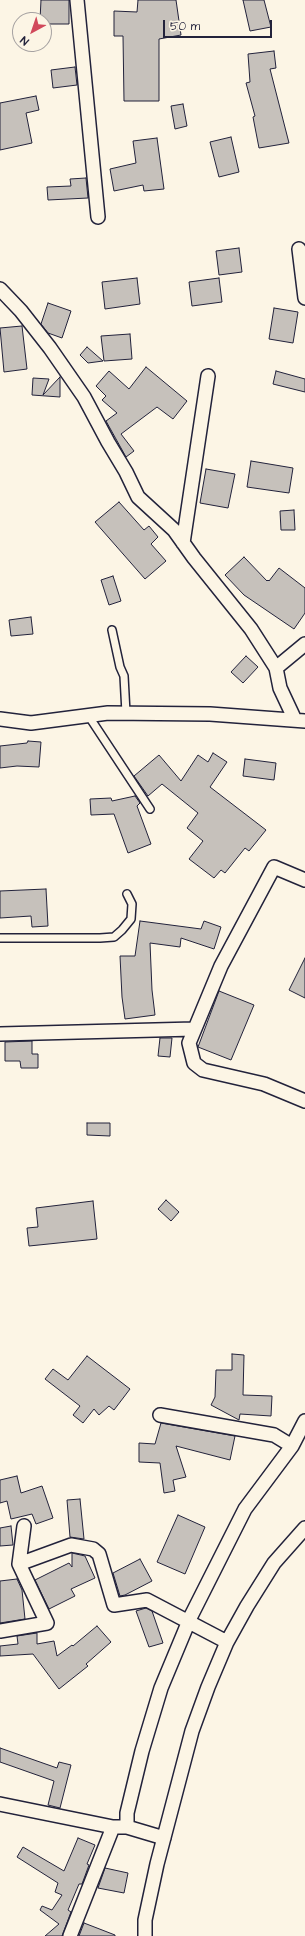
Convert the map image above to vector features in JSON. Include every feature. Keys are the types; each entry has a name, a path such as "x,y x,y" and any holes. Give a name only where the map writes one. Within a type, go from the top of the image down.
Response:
{"street":[{"path":"77,0 98,217"},
{"path":"299,249 305,298"},
{"path":"0,289 21,311 50,348 84,397 126,472 138,497 174,530 251,629 276,668 280,688 300,721"},
{"path":"183,543 208,376"},
{"path":"276,668 305,644"},
{"path":"0,719 31,723 88,715 126,713 210,714 300,721"},
{"path":"305,880 274,867 221,966 189,1043 190,1052 194,1063 203,1070 264,1084 305,1101"},
{"path":"0,1034 194,1029"},
{"path":"160,1415 274,1435 292,1446"},
{"path":"127,1827 127,1813 144,1744 161,1688 189,1622 244,1509 292,1446 305,1421"},
{"path":"0,1631 47,1624 19,1564 24,1526"},
{"path":"145,1936 145,1920 164,1838 192,1731 227,1642 274,1563 305,1528"},
{"path":"19,1564 71,1546 93,1548 99,1554 114,1606 147,1600 227,1642"},
{"path":"0,1804 113,1827 127,1827 164,1838"},
{"path":"70,1936 113,1827"}],"lane":[{"path":"112,630 120,667 124,676 126,713"},
{"path":"88,715 150,809"},
{"path":"0,938 114,937 131,919 132,904 127,894"}],"building":[{"path":"41,0 69,0 69,24 52,24 52,12 40,12"},
{"path":"138,0 176,0 181,35 159,39 159,101 124,101 123,36 114,36 114,11 137,12"},
{"path":"243,0 264,0 271,27 250,31"},
{"path":"274,51 276,68 270,69 289,143 259,148 253,117 255,116 246,83 250,82 248,54"},
{"path":"75,67 77,85 53,88 51,70"},
{"path":"36,96 39,110 26,113 32,143 0,150 0,103"},
{"path":"183,104 187,126 175,129 171,106"},
{"path":"231,137 239,172 219,177 210,142"},
{"path":"157,138 164,189 144,191 143,185 114,191 110,169 136,163 133,141"},
{"path":"86,178 88,198 48,200 47,187 71,186 70,179"},
{"path":"239,248 242,272 219,275 216,251"},
{"path":"137,278 140,304 105,309 102,282"},
{"path":"219,278 222,302 192,306 189,282"},
{"path":"48,303 71,311 62,338 48,333 41,324"},
{"path":"274,308 298,312 293,343 269,339"},
{"path":"22,326 27,369 4,372 0,328"},
{"path":"130,334 132,359 104,361 101,336"},
{"path":"87,347 103,361 88,363 80,355"},
{"path":"146,367 187,401 173,419 157,407 121,434 134,451 126,457 106,421 117,413 102,400 106,396 96,386 109,371 129,389"},
{"path":"276,371 305,379 305,392 273,384"},
{"path":"60,377 60,397 32,395 33,378 49,379 43,395"},
{"path":"251,461 293,468 289,493 247,487"},
{"path":"206,469 235,474 228,508 200,503"},
{"path":"119,502 144,530 149,526 158,537 151,544 166,561 145,579 95,522"},
{"path":"294,510 295,530 281,530 280,511"},
{"path":"244,557 267,581 269,581 279,568 305,588 305,613 294,629 244,595 225,575"},
{"path":"113,576 121,601 109,605 101,580"},
{"path":"31,617 33,634 11,636 9,620"},
{"path":"246,656 258,667 243,683 231,672"},
{"path":"28,741 41,742 39,767 17,766 0,768 0,746 27,743"},
{"path":"213,753 227,762 210,787 266,830 249,851 245,848 225,873 221,870 214,878 189,859 203,841 187,828 198,813 162,784 148,796 134,776 159,755 181,781 198,755 208,762"},
{"path":"245,759 276,763 274,780 243,776"},
{"path":"135,796 140,803 137,806 151,844 128,853 114,814 91,815 90,799 111,798 112,801"},
{"path":"46,889 48,926 32,927 31,916 0,918 0,891"},
{"path":"140,921 201,929 204,921 221,927 214,949 181,938 180,947 150,943 152,990 155,1015 125,1019 122,997 120,956 135,956"},
{"path":"305,958 305,998 289,990"},
{"path":"219,991 254,1005 231,1060 198,1047"},
{"path":"160,1038 172,1038 170,1057 158,1056"},
{"path":"32,1041 32,1054 38,1054 38,1068 21,1068 20,1061 5,1061 5,1042"},
{"path":"87,1123 110,1123 110,1136 87,1135"},
{"path":"166,1200 179,1212 171,1221 158,1209"},
{"path":"93,1201 97,1239 29,1246 27,1228 38,1227 36,1208"},
{"path":"232,1354 244,1355 243,1395 272,1396 271,1416 240,1414 239,1420 211,1405 215,1397 216,1370 232,1370"},
{"path":"87,1356 130,1389 114,1410 109,1406 99,1415 94,1409 83,1423 73,1415 80,1406 45,1379 53,1369 68,1380"},
{"path":"161,1423 235,1436 230,1460 176,1446 186,1477 173,1480 175,1491 164,1493 160,1463 139,1462 139,1443 155,1444"},
{"path":"17,1476 21,1493 42,1486 53,1518 36,1524 32,1514 11,1519 7,1501 0,1503 0,1480"},
{"path":"80,1499 84,1539 70,1537 67,1500"},
{"path":"178,1515 205,1527 185,1574 157,1562"},
{"path":"11,1526 13,1545 0,1546 0,1528"},
{"path":"72,1553 85,1556 95,1578 71,1589 75,1596 49,1609 35,1580 69,1563 72,1567"},
{"path":"140,1559 152,1581 125,1595 120,1596 113,1573"},
{"path":"17,1579 22,1590 25,1619 0,1623 0,1581"},
{"path":"146,1608 152,1611 163,1643 149,1647 136,1611"},
{"path":"97,1626 111,1642 86,1664 88,1666 59,1689 33,1654 0,1656 0,1646 18,1644 17,1636 37,1633 37,1644 54,1641 57,1656 72,1645 73,1646"},
{"path":"0,1748 57,1768 59,1762 71,1765 60,1808 48,1805 54,1781 0,1762"},
{"path":"78,1838 95,1845 87,1864 89,1865 82,1884 79,1884 68,1910 71,1912 62,1936 45,1936 59,1924 40,1910 42,1906 52,1910 62,1895 55,1892 58,1883 17,1857 23,1847 64,1871"},
{"path":"105,1868 128,1873 124,1893 98,1888"},
{"path":"84,1923 115,1935 115,1936 79,1936"}]}
